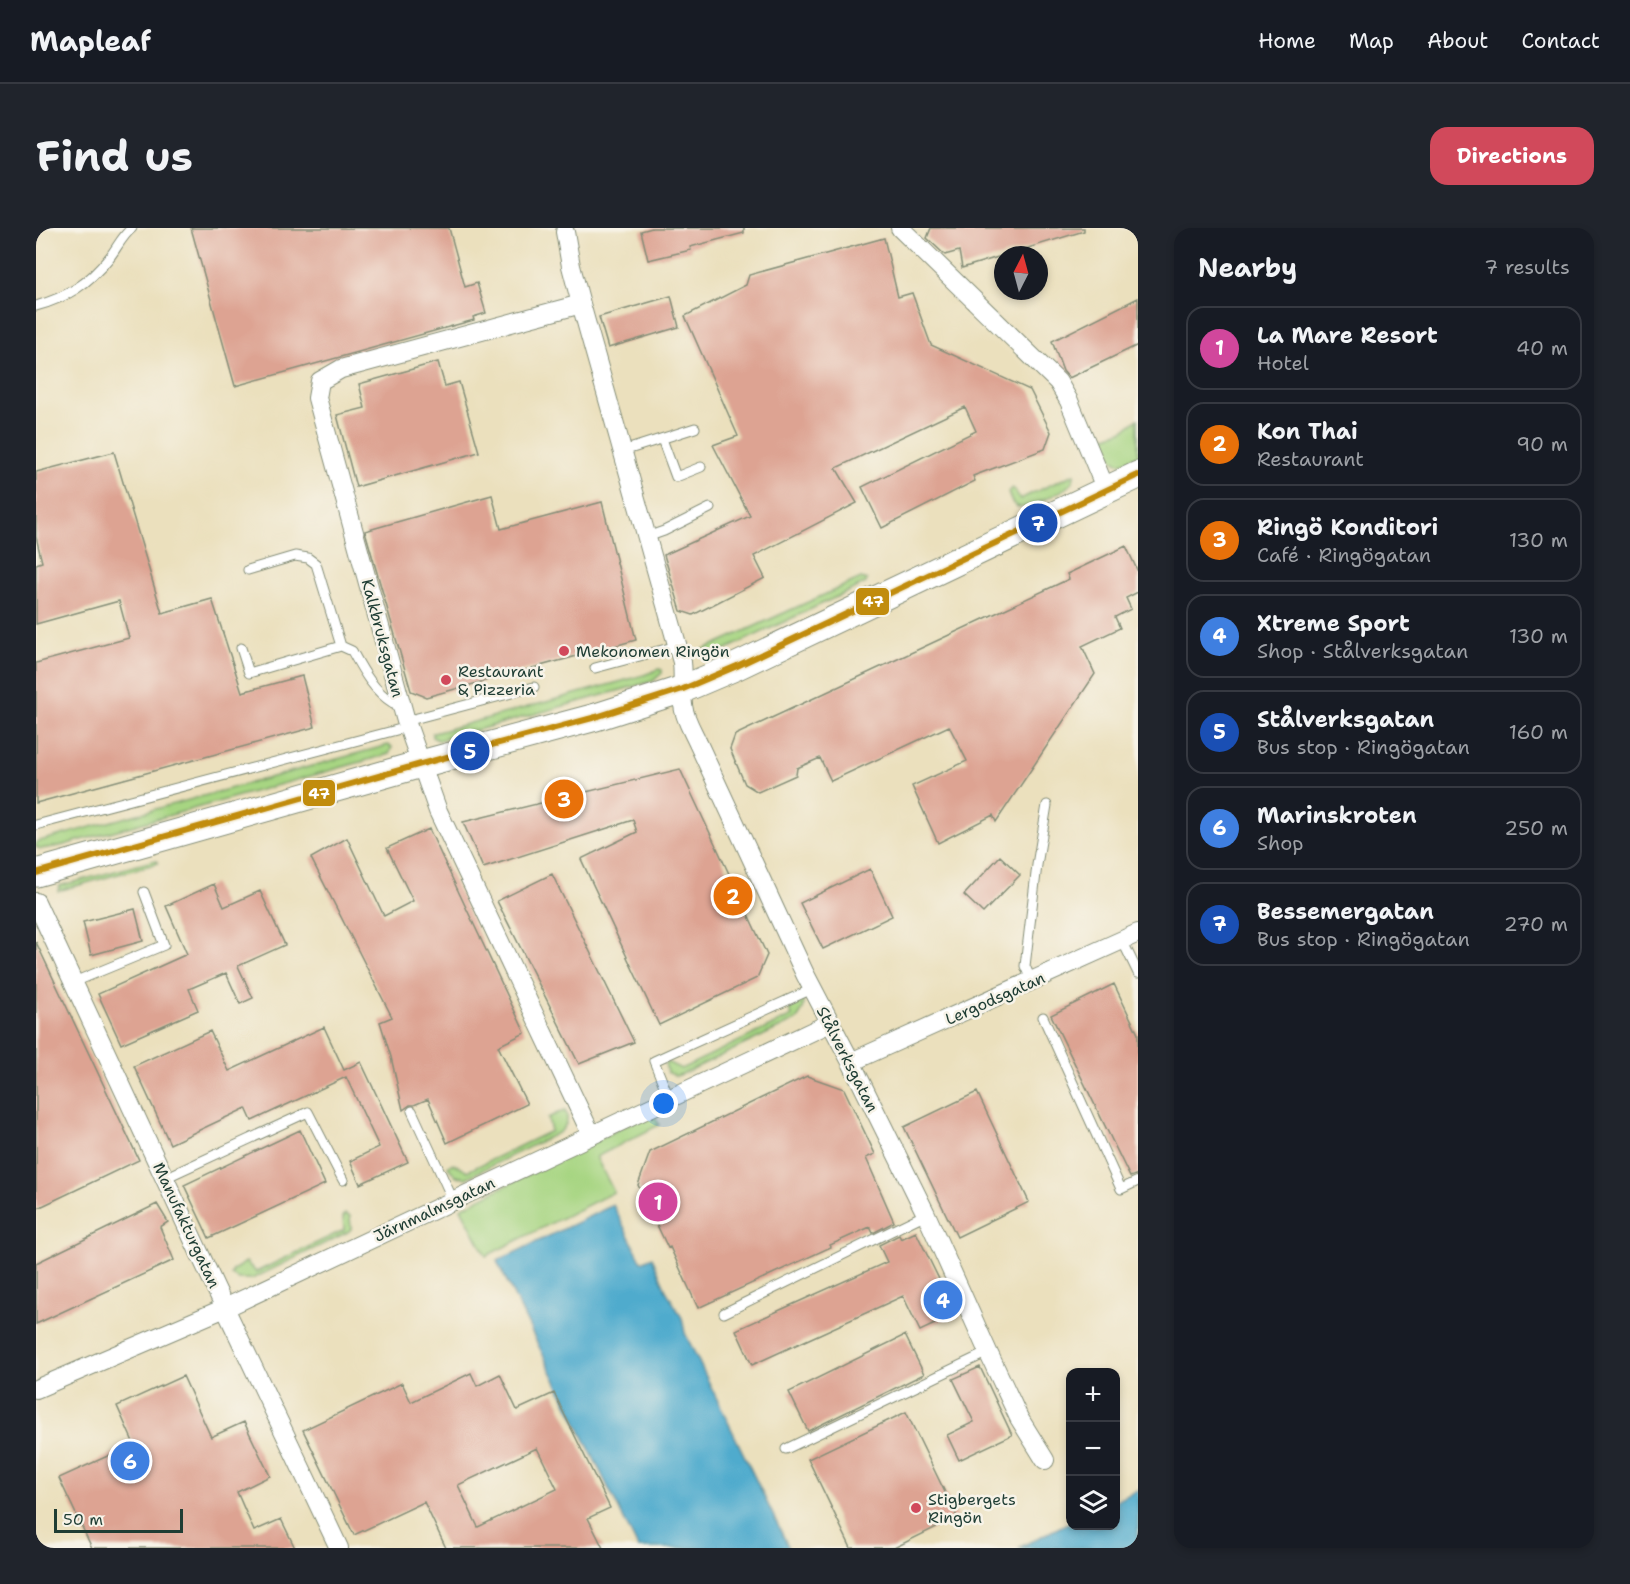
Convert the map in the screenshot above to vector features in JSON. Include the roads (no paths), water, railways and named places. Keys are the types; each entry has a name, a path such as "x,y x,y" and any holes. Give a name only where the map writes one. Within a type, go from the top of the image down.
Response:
{"street":[{"path":"900,228 1058,382 1069,401 1106,490"},
{"name":"Stålverksgatan","path":"567,229 571,266 677,646 683,671 683,707 696,741 812,989 926,1214 1019,1418 1045,1460"},
{"name":"Kalkbruksgatan","path":"581,304 342,369 320,381 317,398 407,724 438,811 591,1134"},
{"path":"36,873 596,717 683,689 737,666 1138,475"},
{"name":"Manufakturgatan","path":"36,902 339,1548"},
{"name":"Lergodsgatan","path":"851,1062 1130,936"},
{"name":"Järnmalmsgatan","path":"36,1389 225,1308 830,1023"}],"lane":[{"path":"36,306 71,293 93,277 132,228"},
{"path":"623,451 695,428"},
{"path":"662,439 676,477 701,467"},
{"path":"647,537 710,508"},
{"path":"248,570 295,556 308,558 316,564 341,646"},
{"path":"241,648 249,673 341,646 352,651 381,696 393,703 401,702"},
{"path":"595,668 677,646"},
{"path":"36,825 534,687"},
{"path":"1032,982 1025,966 1047,805"},
{"path":"74,982 164,945 144,892"},
{"path":"1130,936 1138,974"},
{"path":"669,1098 654,1061 812,989"},
{"path":"1043,1017 1121,1189 1138,1181"},
{"path":"412,1111 453,1200"},
{"path":"165,1178 308,1112 343,1180"},
{"path":"724,1313 926,1214"},
{"path":"786,1449 987,1352"}],"water":[{"path":"613,1205 642,1262 652,1257 667,1292 682,1318 685,1333 789,1548 638,1548 497,1261"},
{"path":"1138,1490 1138,1548 1018,1548 1066,1524 1066,1530 1120,1530 1120,1499"}],"place":[{"name":"Bessemergatan","path":"1038,523"},
{"name":"Mekonomen Ringön","path":"564,651"},
{"name":"Restaurant & Pizzeria","path":"446,680"},
{"name":"Stålverksgatan","path":"470,751"},
{"name":"Ringö Konditori","path":"564,799"},
{"name":"Kon Thai","path":"733,896"},
{"name":"La Mare Resort","path":"658,1202"},
{"name":"Xtreme Sport","path":"943,1300"},
{"name":"Marinskroten","path":"130,1461"},
{"name":"Stigbergets Ringön","path":"916,1508"}]}
